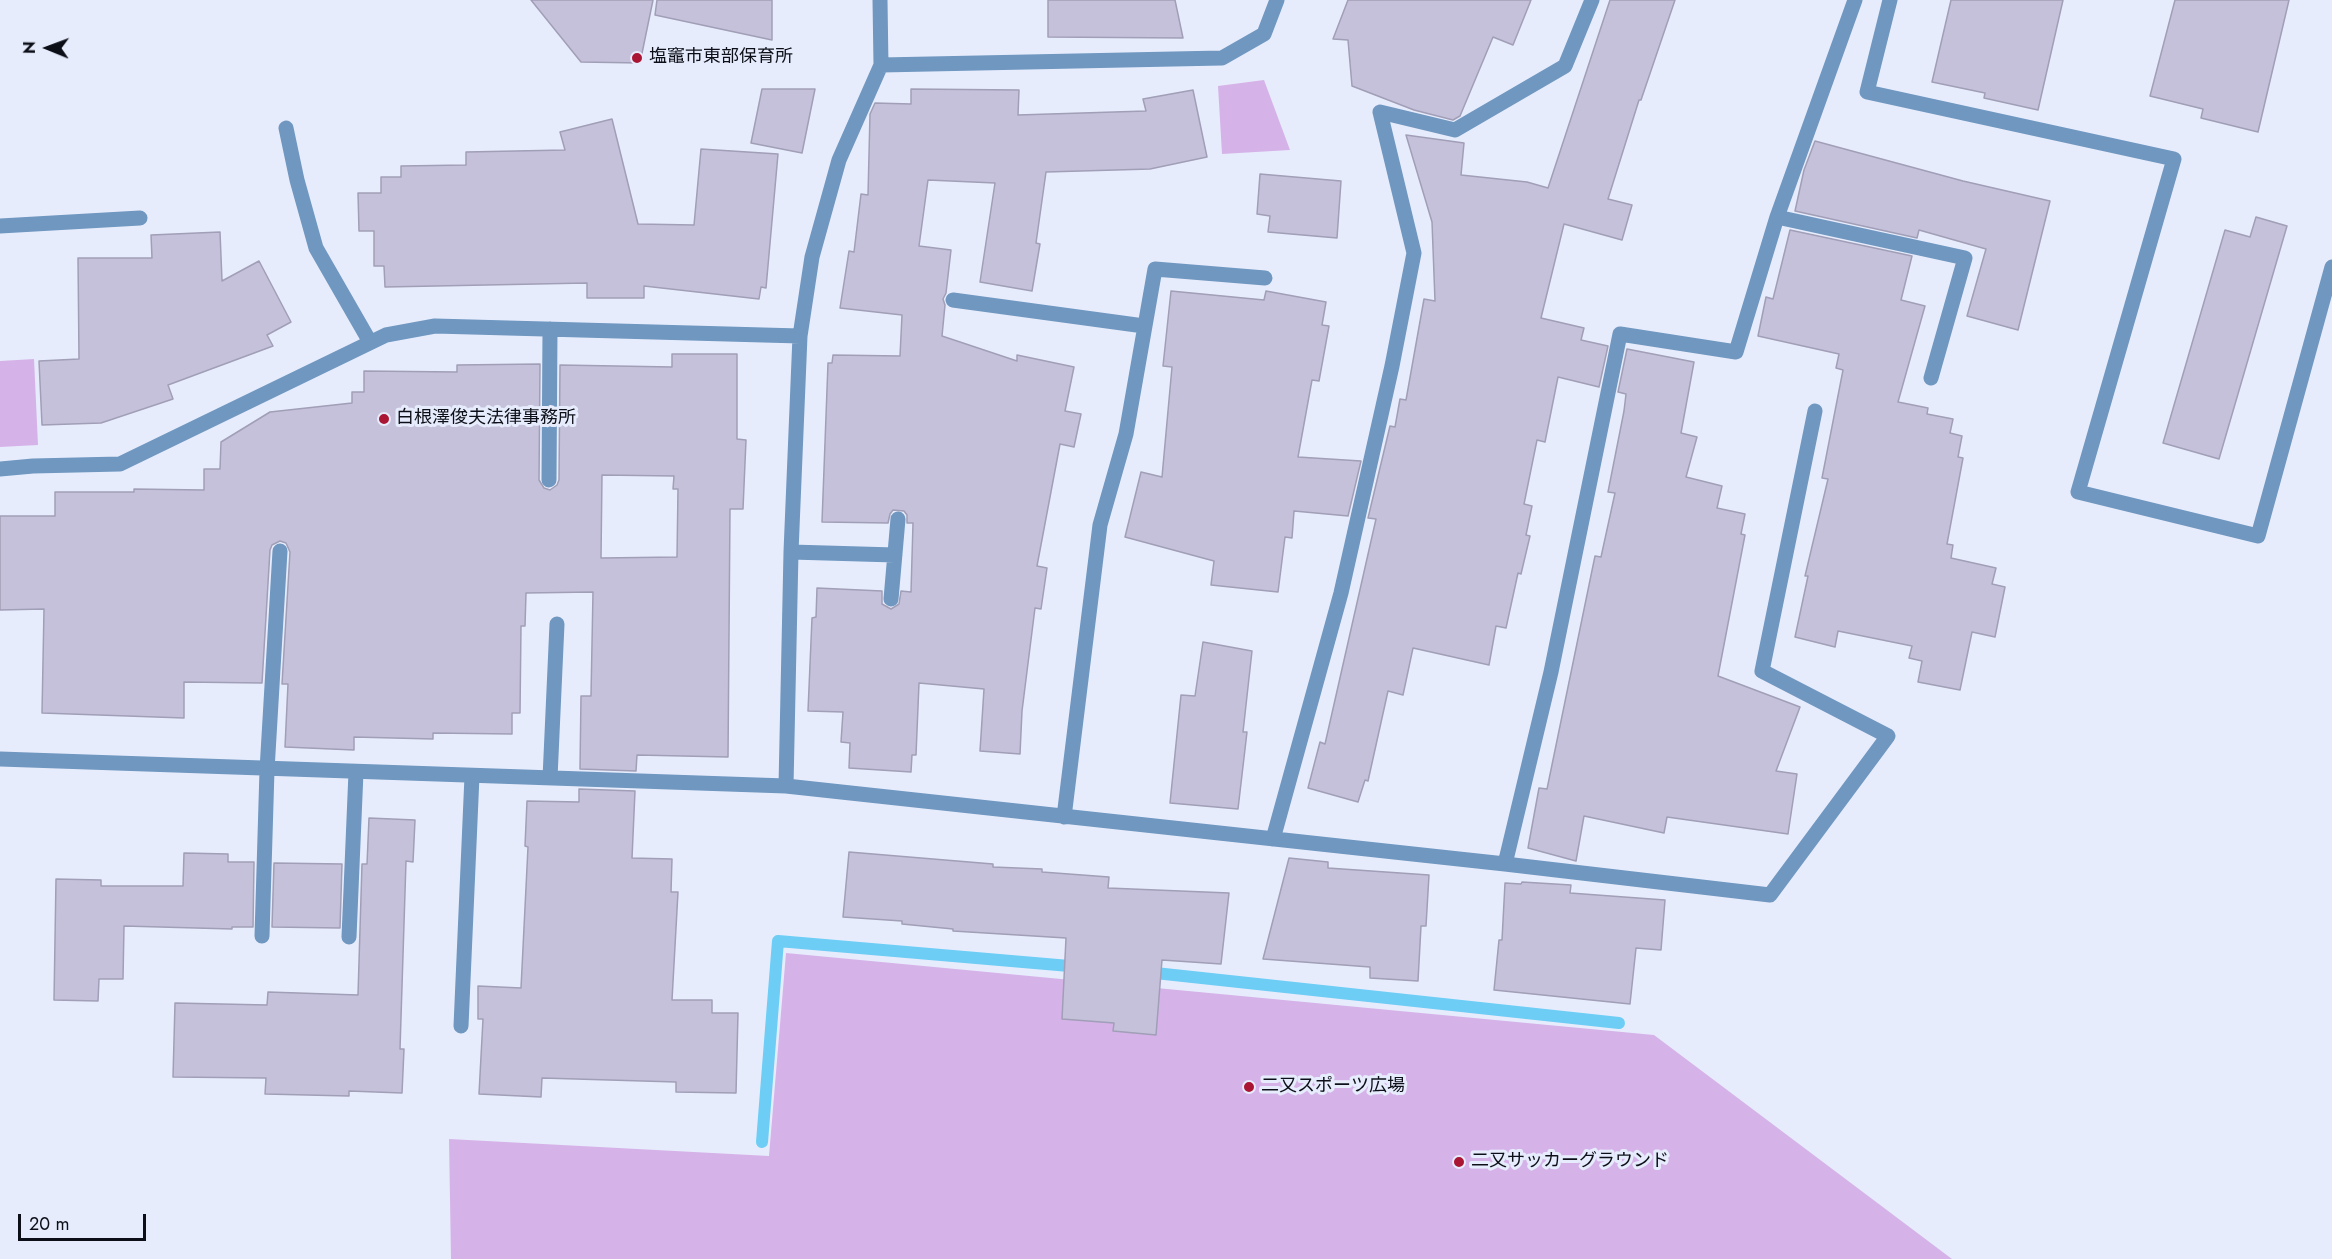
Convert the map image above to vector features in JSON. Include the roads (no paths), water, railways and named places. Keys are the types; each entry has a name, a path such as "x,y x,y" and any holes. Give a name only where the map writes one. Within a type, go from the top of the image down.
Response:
{"street":[{"path":"786,786 791,552 800,336 812,257 839,160 881,65 880,0"},
{"path":"881,65 1222,58 1264,34 1277,0"},
{"path":"1273,839 1341,592 1392,366 1414,253 1380,112 1455,130 1565,66 1592,0"},
{"path":"1505,864 1551,672 1620,334 1736,352 1777,217 1855,0"},
{"path":"1890,0 1867,92 2174,159 2078,492 2258,536 2332,267"},
{"path":"286,129 297,180 316,248 370,342"},
{"path":"1777,217 1965,258 1931,378"},
{"path":"0,226 140,218"},
{"path":"1065,817 1100,525 1126,434 1155,269 1265,278"},
{"path":"953,300 1144,326"},
{"path":"0,469 120,464 370,342 386,335 435,326 800,336"},
{"path":"549,480 550,330"},
{"path":"0,759 267,770 786,786 1770,895 1888,736 1762,670 1815,411"},
{"path":"891,599 898,519"},
{"path":"262,936 267,770 280,551"},
{"path":"791,552 895,555"},
{"path":"550,778 557,624"},
{"path":"349,937 356,772"},
{"path":"461,1026 472,776"}],"waterway":[{"path":"762,1142 778,941 1081,967"},
{"path":"1146,972 1619,1023"}],"place":[{"name":"塩竈市東部保育所","path":"637,58"},
{"name":"白根澤俊夫法律事務所","path":"384,419"},
{"name":"二又スポーツ広場","path":"1249,1087"},
{"name":"二又サッカーグラウンド","path":"1459,1162"}]}
